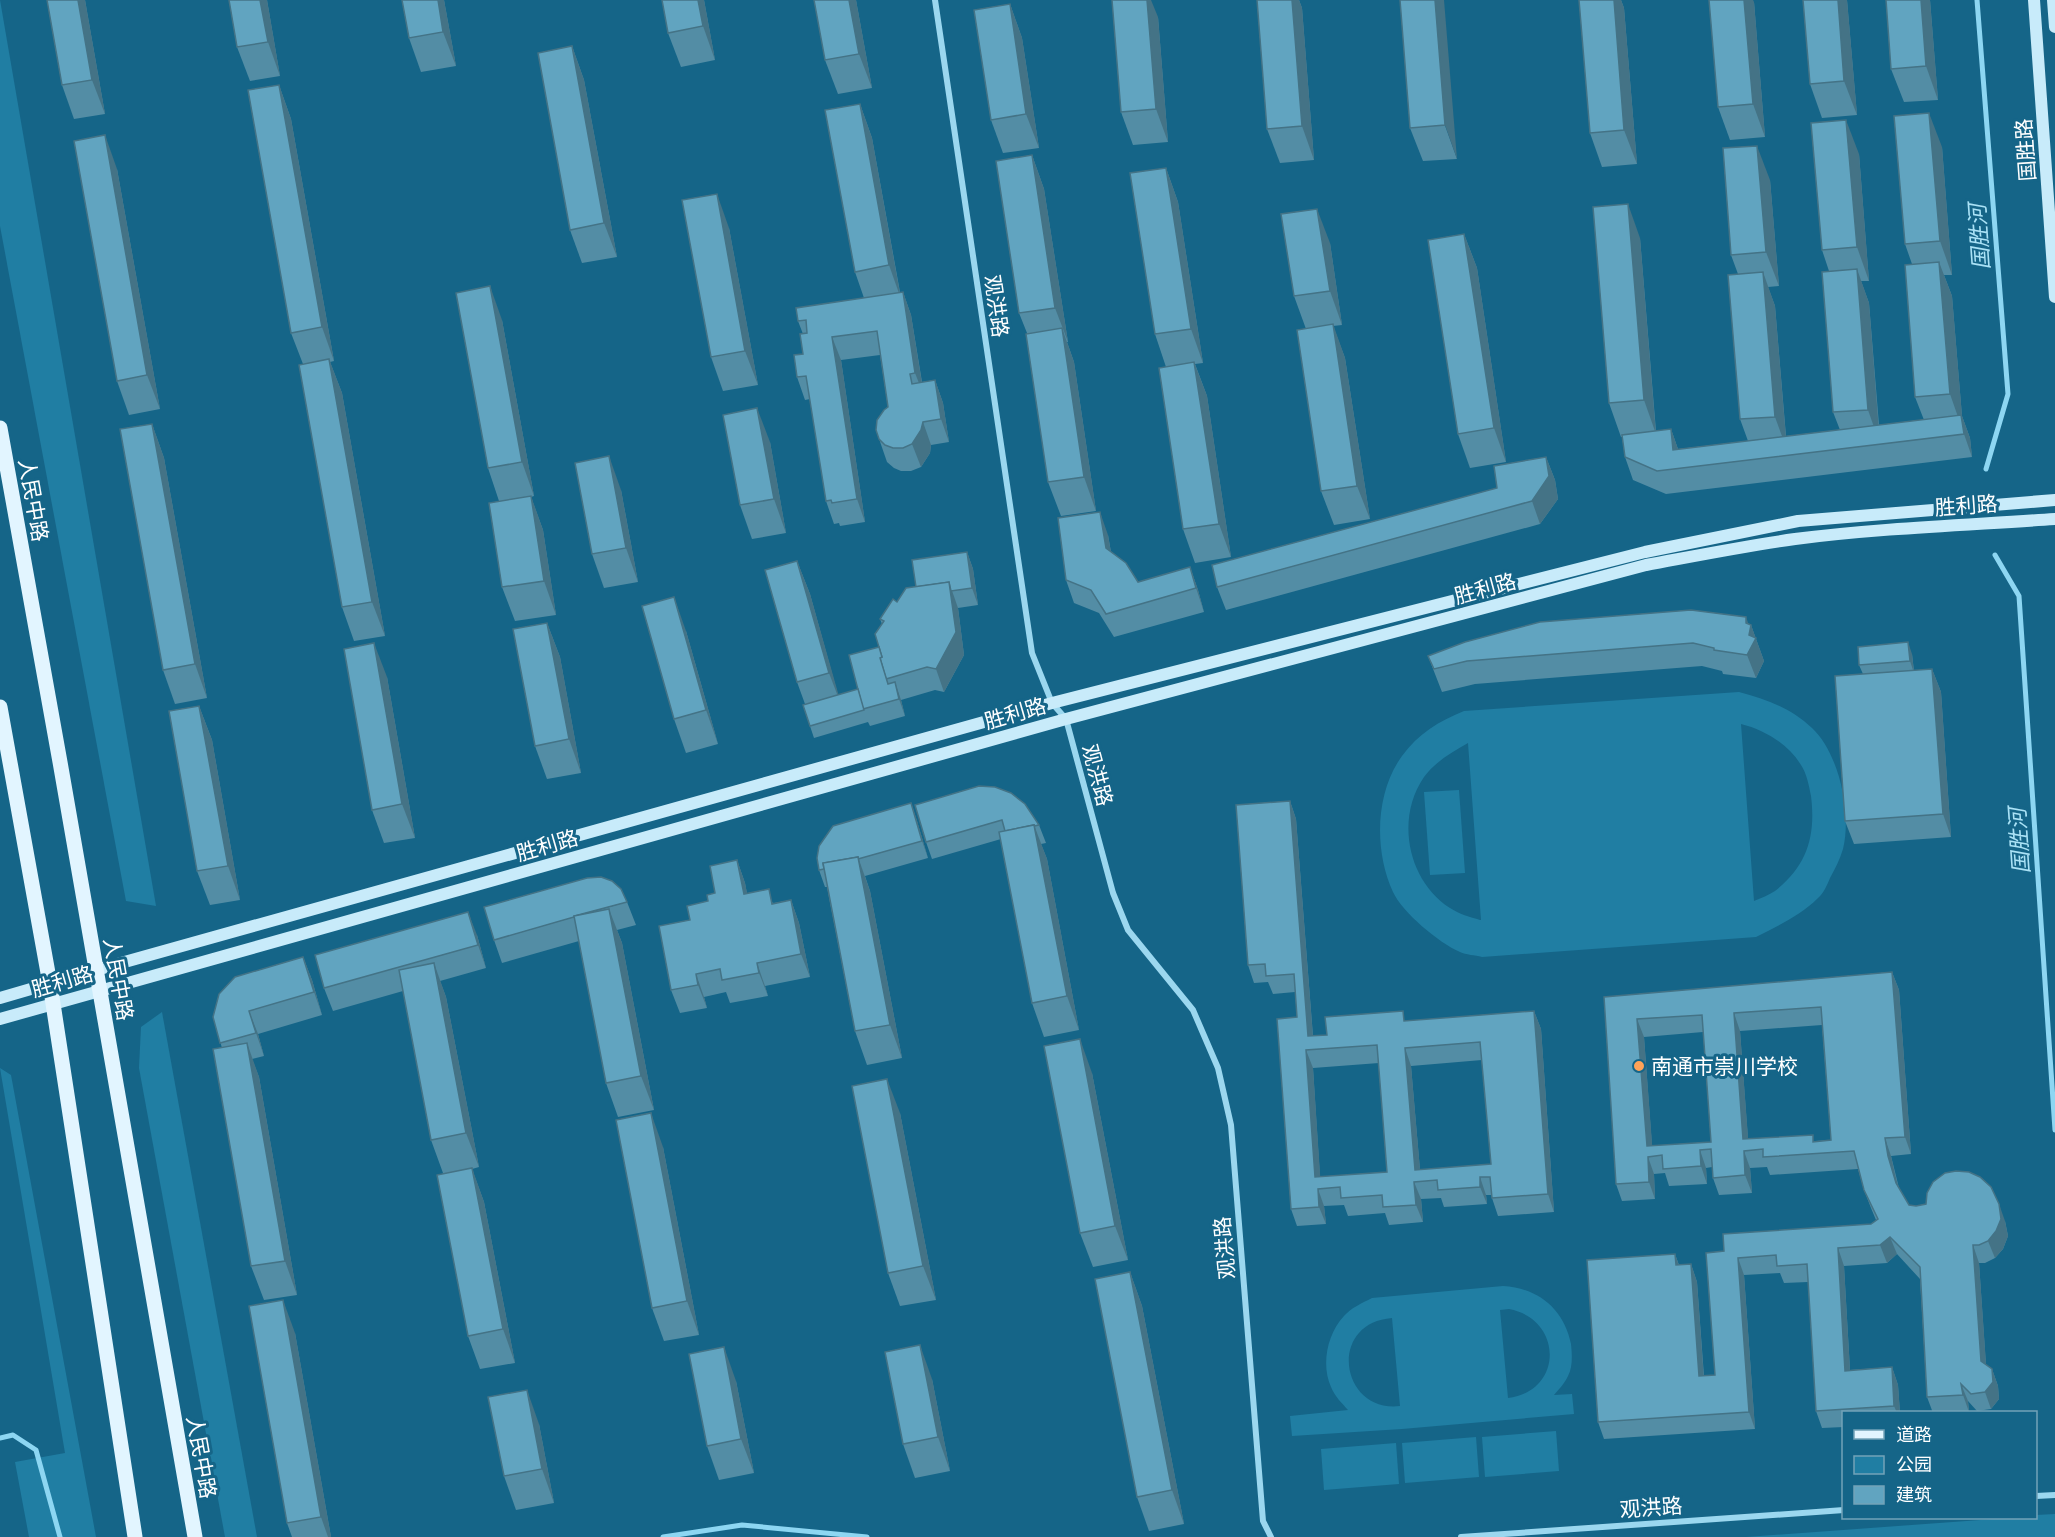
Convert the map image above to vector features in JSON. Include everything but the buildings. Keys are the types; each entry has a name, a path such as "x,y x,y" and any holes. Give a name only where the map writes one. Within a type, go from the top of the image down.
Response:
{"main road":[{"name":"人民中路","path":"0,428 195,1537"},
{"path":"0,707 50,984 135,1537"}],"street":[{"name":"观洪路","path":"935,0 1032,653 1052,703 1066,719 1113,893 1128,930 1193,1010 1218,1068 1231,1125 1263,1521 1271,1537"},
{"name":"国胜路","path":"2034,0 2055,297"},
{"path":"2053,0 2055,27"},
{"name":"胜利路","path":"0,998 1052,703 1645,552 1798,521 2055,500"},
{"name":"胜利路","path":"0,1019 1066,719 1646,565 1743,546 1797,539 2055,519"},
{"path":"2037,1496 2055,1495"},
{"name":"观洪路","path":"1461,1537 1842,1510"}],"green space":[{"path":"0,0 156,906 126,901 0,226"},
{"path":"1739,692 1768,701 1804,721 1830,752 1844,801 1846,818 1843,849 1820,896 1797,915 1756,937 1482,957 1462,953 1432,934 1404,909 1398,900 1387,876 1383,859 1380,822 1387,787 1402,756 1430,729 1464,711","holes":["1741,724 1775,739 1796,757 1806,776 1811,796 1812,824 1802,861 1775,891 1754,901","1468,743 1481,920 1453,910 1424,882 1410,848 1408,830 1415,794 1424,777 1439,762"]},
{"path":"1459,790 1465,873 1430,875 1424,792"},
{"path":"162,1012 257,1537 225,1537 139,1068 141,1027"},
{"path":"0,1068 11,1075 96,1537 29,1537 15,1462 65,1453"},
{"path":"1503,1286 1538,1296 1556,1311 1568,1332 1571,1344 1571,1369 1554,1395 1572,1394 1574,1414 1292,1436 1290,1416 1348,1410 1331,1387 1326,1369 1327,1350 1333,1332 1344,1316 1353,1308 1372,1298","holes":["1509,1309 1527,1315 1540,1326 1547,1340 1550,1355 1547,1369 1539,1383 1526,1393 1508,1398 1500,1310","1392,1318 1400,1406 1380,1404 1364,1396 1354,1383 1349,1367 1350,1350 1357,1335 1371,1324"]},
{"path":"1556,1431 1559,1471 1485,1477 1482,1437"},
{"path":"1476,1437 1479,1477 1405,1483 1402,1443"},
{"path":"1396,1443 1399,1484 1324,1490 1321,1449"},
{"path":"2055,1514 2055,1537 1746,1537 1994,1519 2037,1519 2037,1515"}],"waterway":[{"name":"国胜河","path":"1977,0 2008,394 1986,469"},
{"name":"国胜河","path":"1995,555 2019,596 2055,1130"},
{"path":"0,1438 13,1435 36,1450 60,1537"},
{"path":"663,1537 742,1525 867,1537"}],"place":[{"name":"南通市崇川学校","path":"1639,1066"}]}
